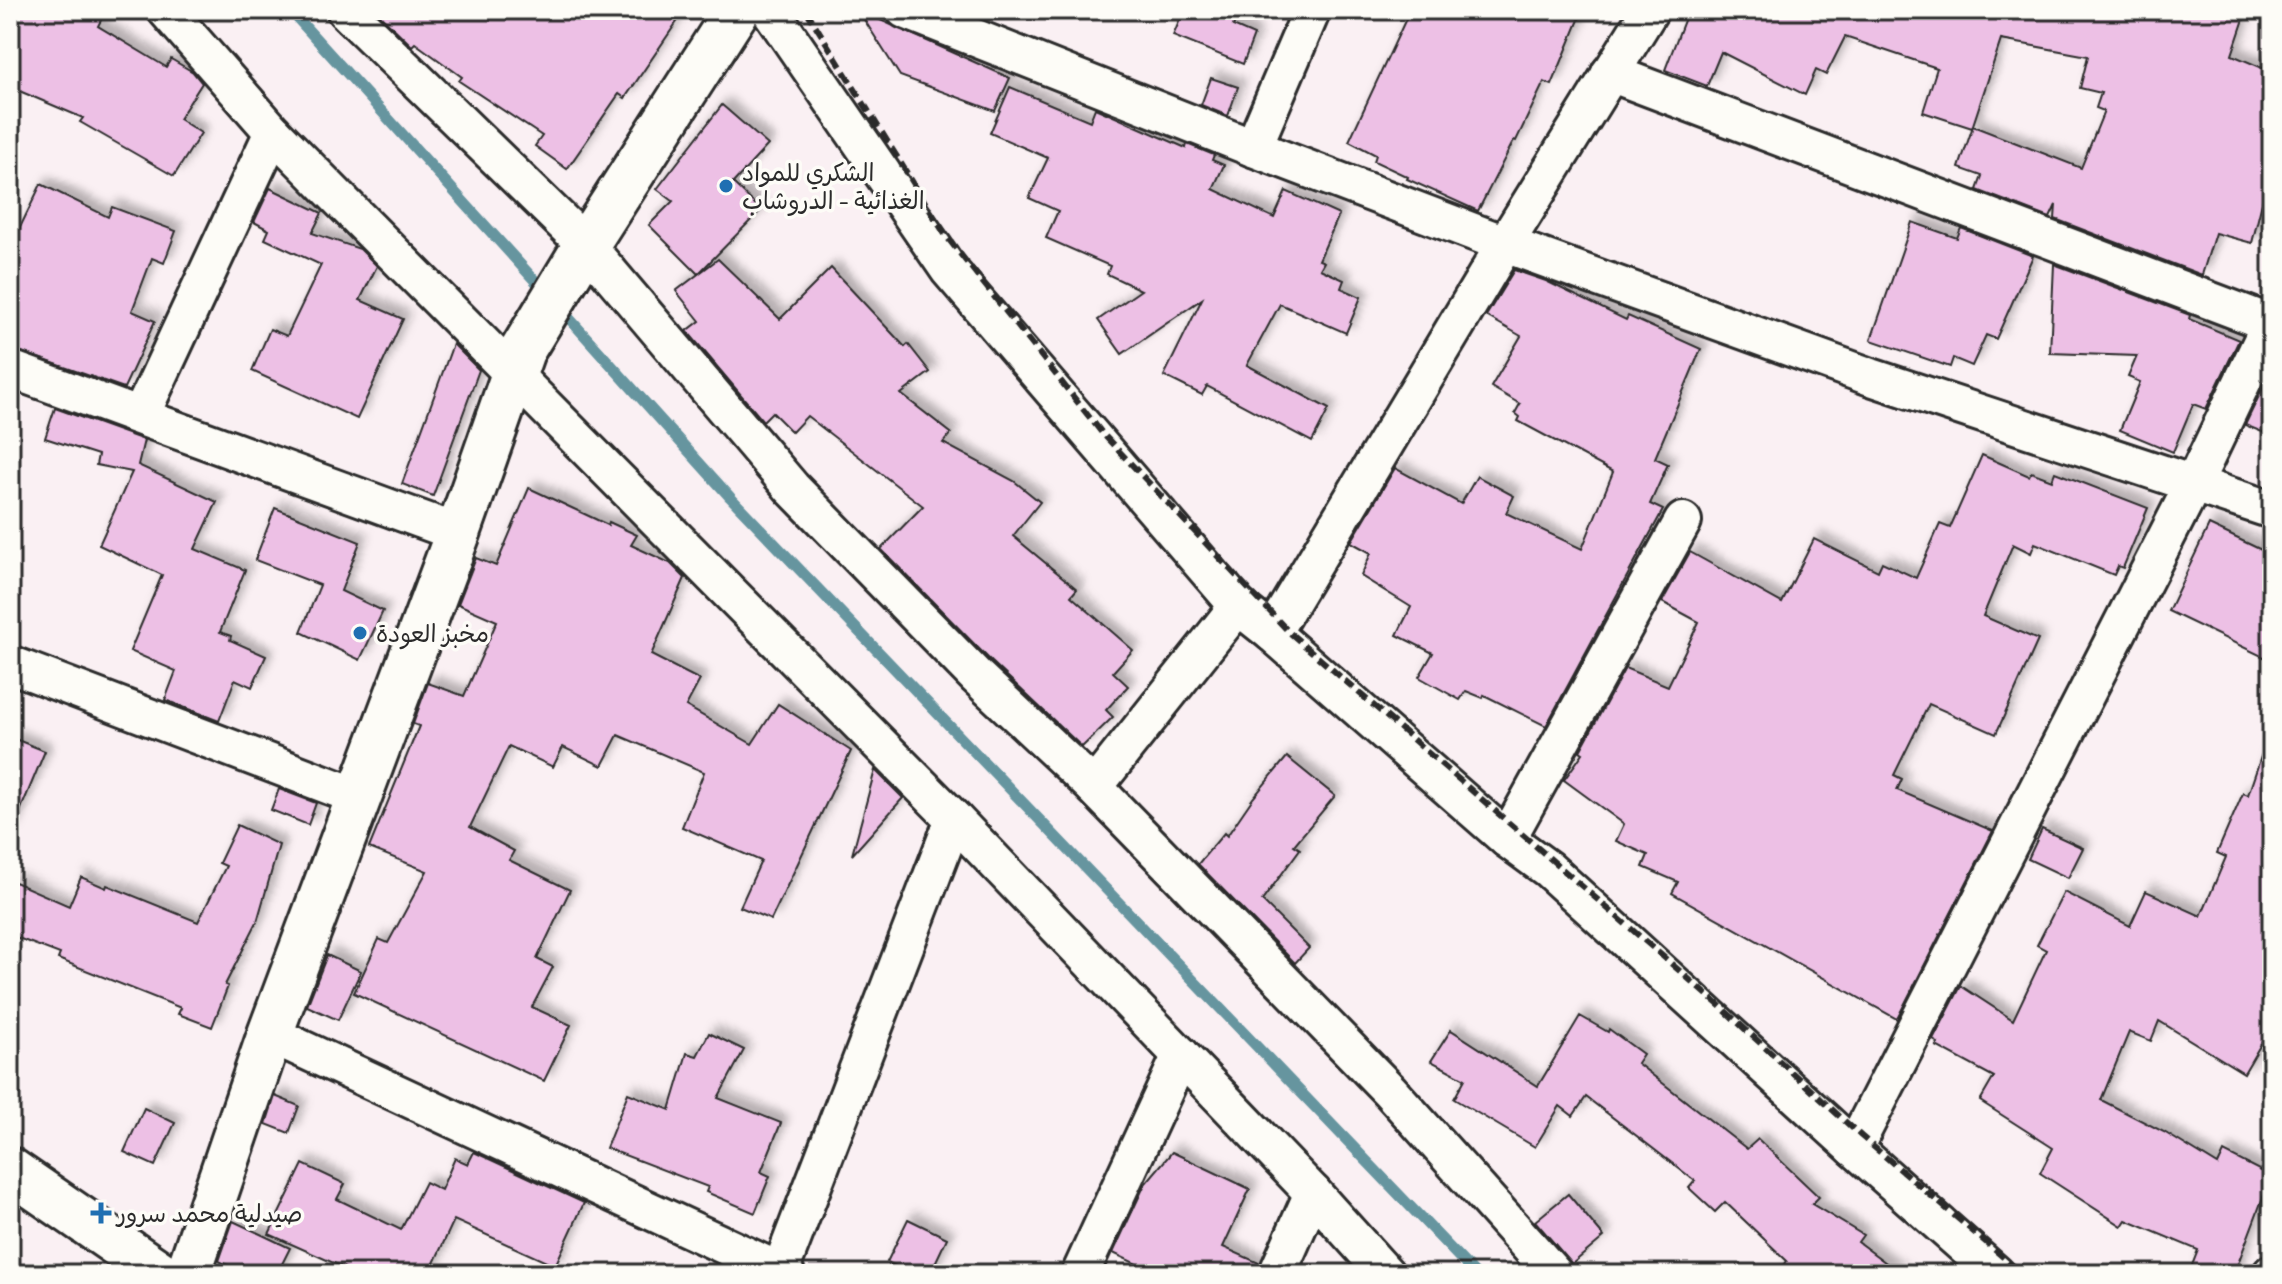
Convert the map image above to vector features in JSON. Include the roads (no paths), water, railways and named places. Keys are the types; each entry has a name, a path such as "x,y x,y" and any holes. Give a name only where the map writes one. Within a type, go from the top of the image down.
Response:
{"street":[{"path":"166,10 273,132 518,362 1313,1193 1386,1274"},
{"path":"345,10 579,256 792,488 977,677 1094,787 1390,1091 1554,1274"},
{"path":"188,1274 270,1034 458,533 518,362 579,256 737,10"},
{"path":"770,10 949,270 1238,606 1507,839 1548,869 1996,1274"},
{"path":"905,10 1505,244 1871,377 2272,510"},
{"path":"1253,148 1312,10"},
{"path":"1272,633 1505,244 1650,10"},
{"path":"1610,73 2271,324 2194,483 1854,1148"},
{"path":"141,415 273,132"},
{"path":"10,369 458,533"},
{"path":"1507,839 1683,521"},
{"path":"1094,787 1238,606"},
{"path":"10,664 359,797"},
{"path":"270,1034 782,1273 954,819"},
{"path":"1080,1274 1181,1055"},
{"path":"10,1170 161,1274"},
{"path":"1277,1274 1313,1193"}],"waterway":[{"path":"290,10 547,294"},
{"path":"559,307 730,497 1475,1274"}],"railway":[{"path":"806,10 946,236 1102,433 1289,632 1720,1006 1861,1136 2023,1274"}],"place":[{"name":"الشكري للمواد الغذائية - الدروشاب","path":"726,186"},
{"name":"مخبز العودة","path":"360,633"},
{"name":"صيدلية محمد سرور","path":"101,1213"}]}
